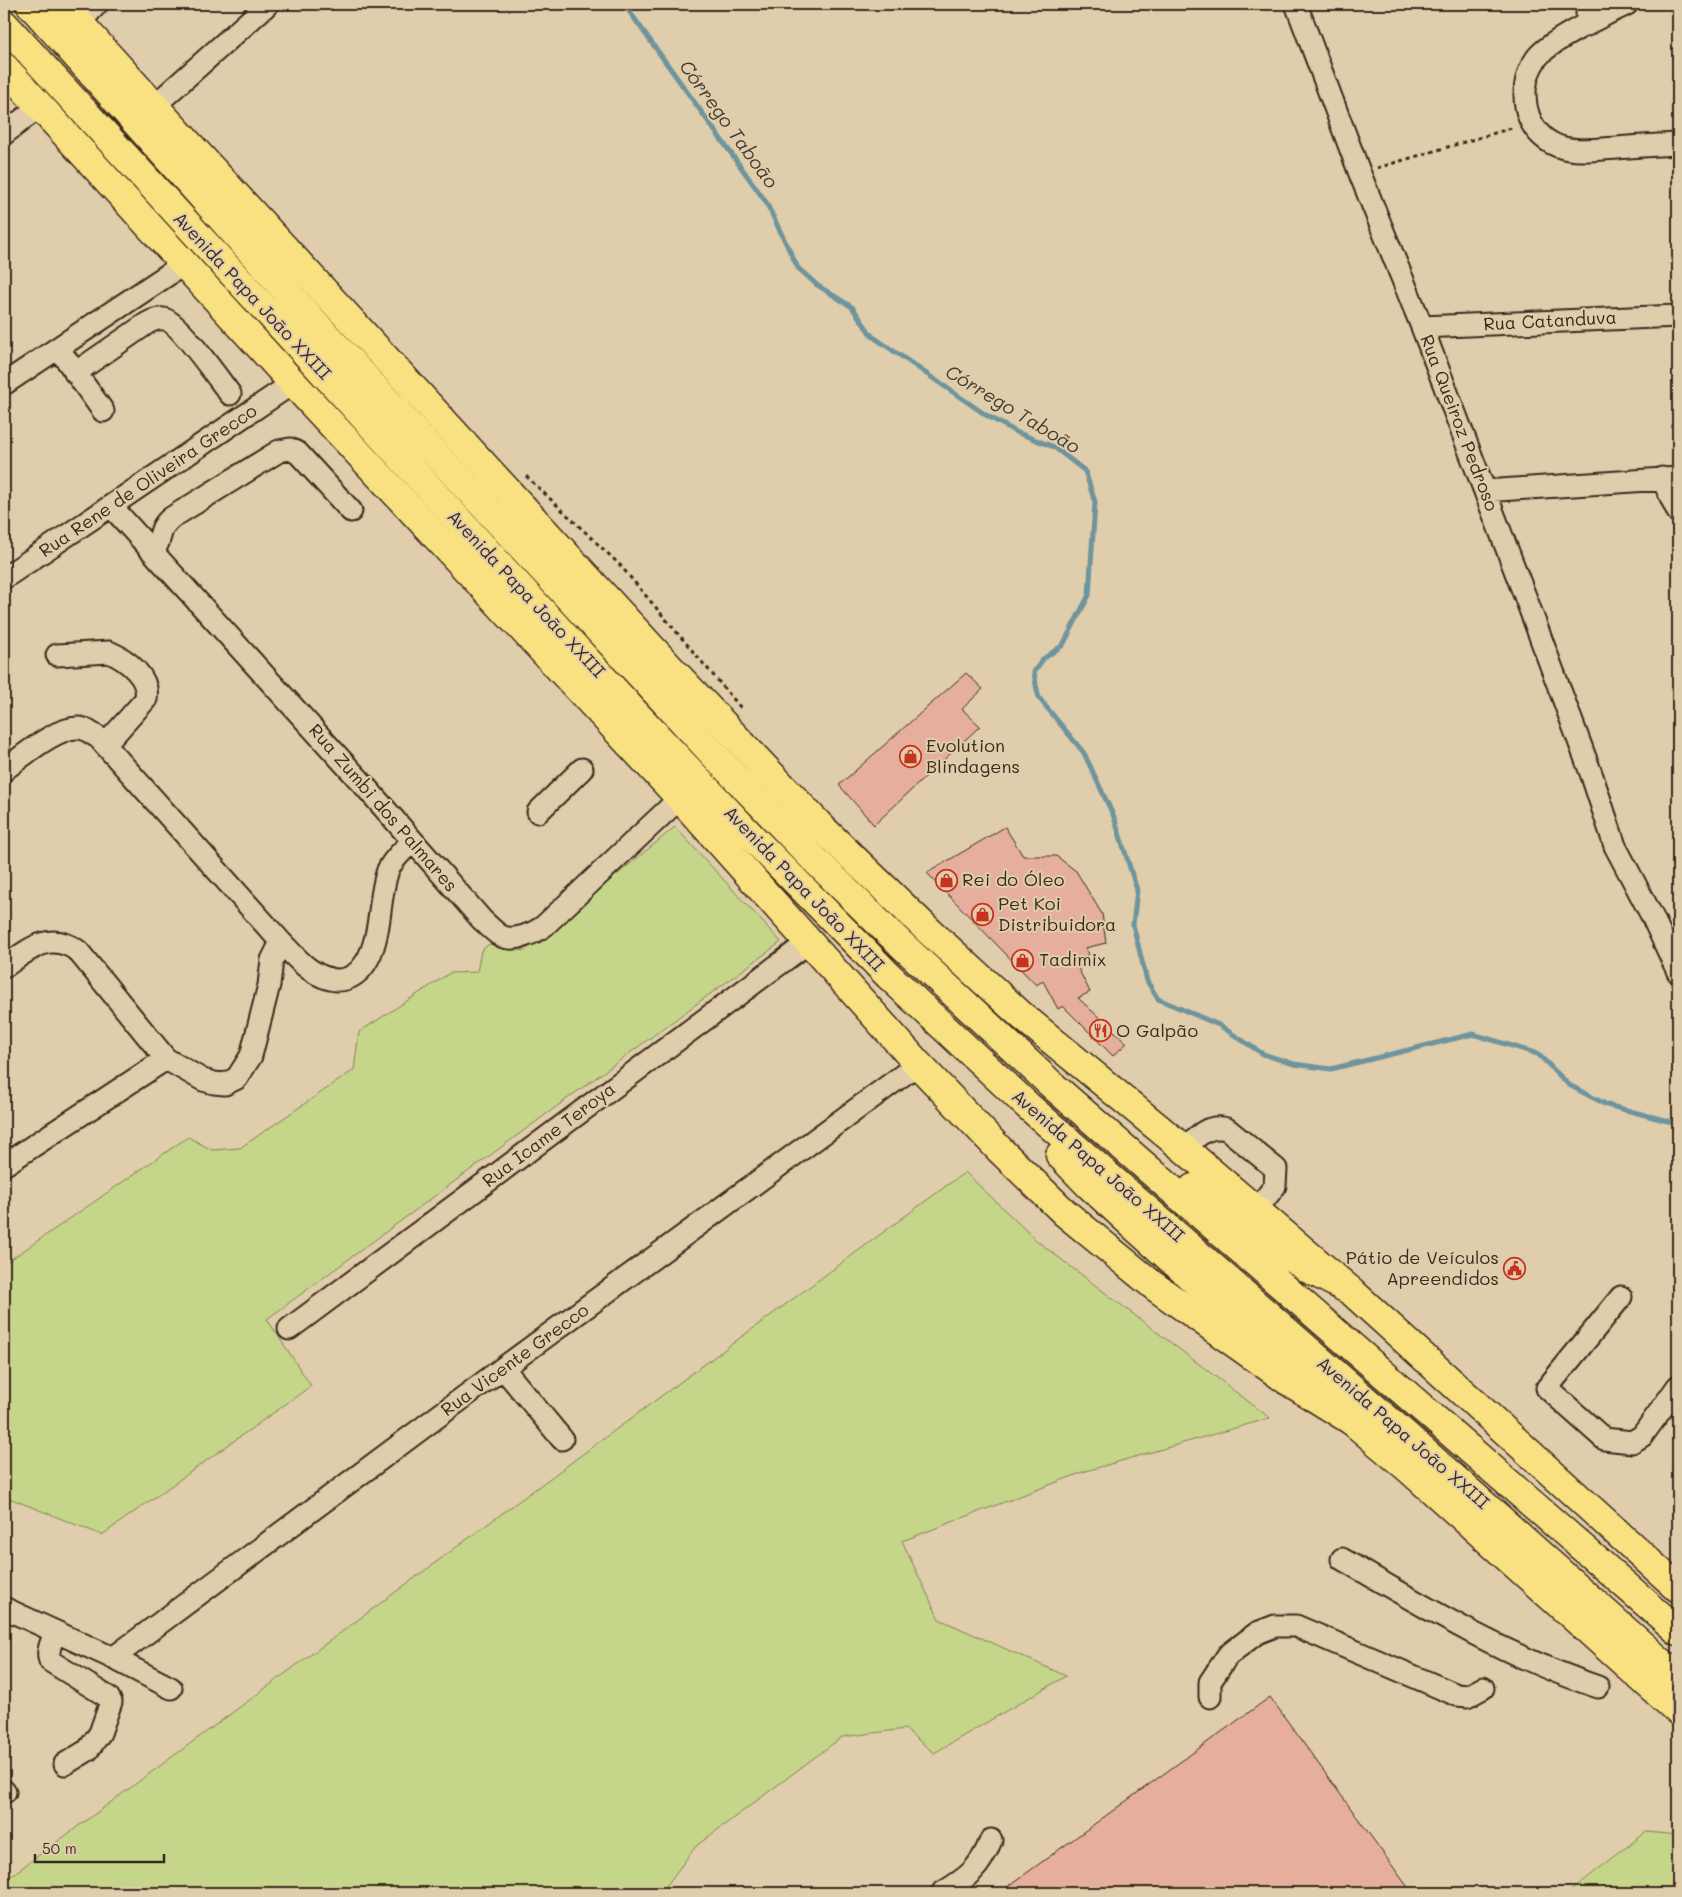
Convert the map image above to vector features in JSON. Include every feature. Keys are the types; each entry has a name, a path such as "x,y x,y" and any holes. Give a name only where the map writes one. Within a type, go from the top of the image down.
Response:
{"main road":[{"name":"Avenida Papa João XXIII","path":"30,4 324,333 717,758 886,931 1052,1086 1678,1630"},
{"path":"80,10 154,106 672,670 820,826 929,931 1021,1015 1184,1149 1351,1291 1678,1588"},
{"name":"Avenida Papa João XXIII","path":"4,24 743,828 889,976 1028,1106 1409,1438 1678,1677"},
{"name":"Avenida Papa João XXIII","path":"4,67 293,383 680,798 918,1064 1000,1150 1065,1213 1154,1286 1288,1381 1352,1421 1425,1483 1678,1711"},
{"path":"1052,1086 1094,1111 1260,1236 1308,1268 1351,1291"},
{"path":"1028,1106 1058,1154 1089,1185 1352,1421"}],"street":[{"path":"154,106 268,4"},
{"path":"1587,4 1587,25"},
{"path":"1627,4 1548,47 1536,58 1524,87 1524,101 1531,122 1534,130 1546,140 1563,148 1582,151 1678,144"},
{"name":"Rua Queiroz Pedroso","path":"1299,5 1360,174 1422,327 1589,767 1615,846 1652,916 1678,972"},
{"path":"4,134 40,106"},
{"path":"4,384 184,264"},
{"name":"Rua Catanduva","path":"1422,327 1678,316"},
{"path":"76,373 146,324 156,319 165,319 180,330 230,394"},
{"path":"58,348 103,411"},
{"name":"Rua Rene de Oliveira Grecco","path":"4,578 293,383"},
{"path":"153,551 158,545 162,527 171,518 280,451 290,449 298,453 351,511"},
{"path":"1485,491 1670,478 1678,512"},
{"name":"Rua Zumbi dos Palmares","path":"112,506 482,920 502,937 521,937 536,932 544,926 680,798"},
{"path":"57,655 109,652 117,655 135,670 146,684 148,690 146,699 105,745"},
{"path":"4,770 58,733 68,729 84,729 98,737 282,942 318,974 329,978 350,978 361,971 366,964 373,949 389,868 413,841"},
{"path":"538,812 582,769"},
{"path":"4,967 32,947 42,943 54,942 73,948 166,1059 203,1080 214,1084 225,1084 237,1078 251,1056 269,985 272,960 282,942"},
{"name":"Rua Icame Teroya","path":"289,1329 809,942"},
{"path":"269,985 300,960"},
{"path":"4,1165 166,1059"},
{"name":"Rua Vicente Grecco","path":"113,1658 503,1368 918,1064"},
{"path":"1184,1149 1199,1134 1217,1126 1227,1129 1276,1169 1275,1186 1256,1210"},
{"path":"1621,1298 1547,1388 1604,1439 1632,1442 1642,1436 1678,1386"},
{"path":"503,1368 562,1439"},
{"path":"1342,1559 1466,1629 1545,1666 1598,1686"},
{"path":"4,1608 113,1658 171,1688"},
{"path":"1210,1697 1210,1682 1228,1655 1257,1633 1275,1626 1296,1626 1457,1695 1468,1696 1483,1688"},
{"path":"55,1632 49,1650 48,1657 50,1661 108,1696 111,1702 100,1733 88,1750 65,1764"},
{"path":"942,1893 965,1879 984,1858 991,1840"}],"path":[{"path":"1360,174 1531,122"},
{"path":"524,473 619,564 742,709"}],"green space":[{"path":"675,827 781,942 267,1319 311,1386 102,1535 4,1496 4,1264 188,1137 212,1150 240,1148 354,1070 359,1032 450,973 477,972 481,951 489,944 524,951"},
{"path":"965,1172 1037,1241 1270,1418 1086,1471 902,1541 939,1619 1066,1676 934,1753 905,1729 842,1737 696,1846 661,1893 4,1893 4,1881"},
{"path":"1646,1832 1678,1835 1678,1893 1568,1893"}],"building":[{"name":"Evolution Blindagens","path":"966,673 983,689 962,709 980,726 874,825 839,785"},
{"path":"1005,827 1023,856 1056,856 1076,871 1102,914 1106,943 1085,948 1089,954 1075,962 1090,992 1078,998 1127,1043 1113,1056 1063,1006 1058,1009 1043,981 1036,985 927,873"},
{"path":"1270,1697 1412,1893 999,1893"}],"waterway":[{"name":"Córrego Taboão","path":"624,4 766,202 798,268 817,285 852,307 872,336 986,415 1016,432 1054,447 1085,471 1095,502 1089,595 1063,645 1043,659 1034,672 1039,698 1084,753 1114,817 1137,890 1133,925 1147,981 1158,999 1219,1025 1263,1054 1294,1064 1331,1069 1473,1034 1538,1054 1569,1085 1607,1105 1678,1125"}],"place":[{"name":"Evolution Blindagens","path":"910,756"},
{"name":"Rei do Óleo","path":"946,880"},
{"name":"Pet Koi Distribuidora","path":"982,914"},
{"name":"Tadimix","path":"1023,960"},
{"name":"O Galpão","path":"1100,1031"},
{"name":"Pátio de Veículos Apreendidos","path":"1515,1268"}]}
